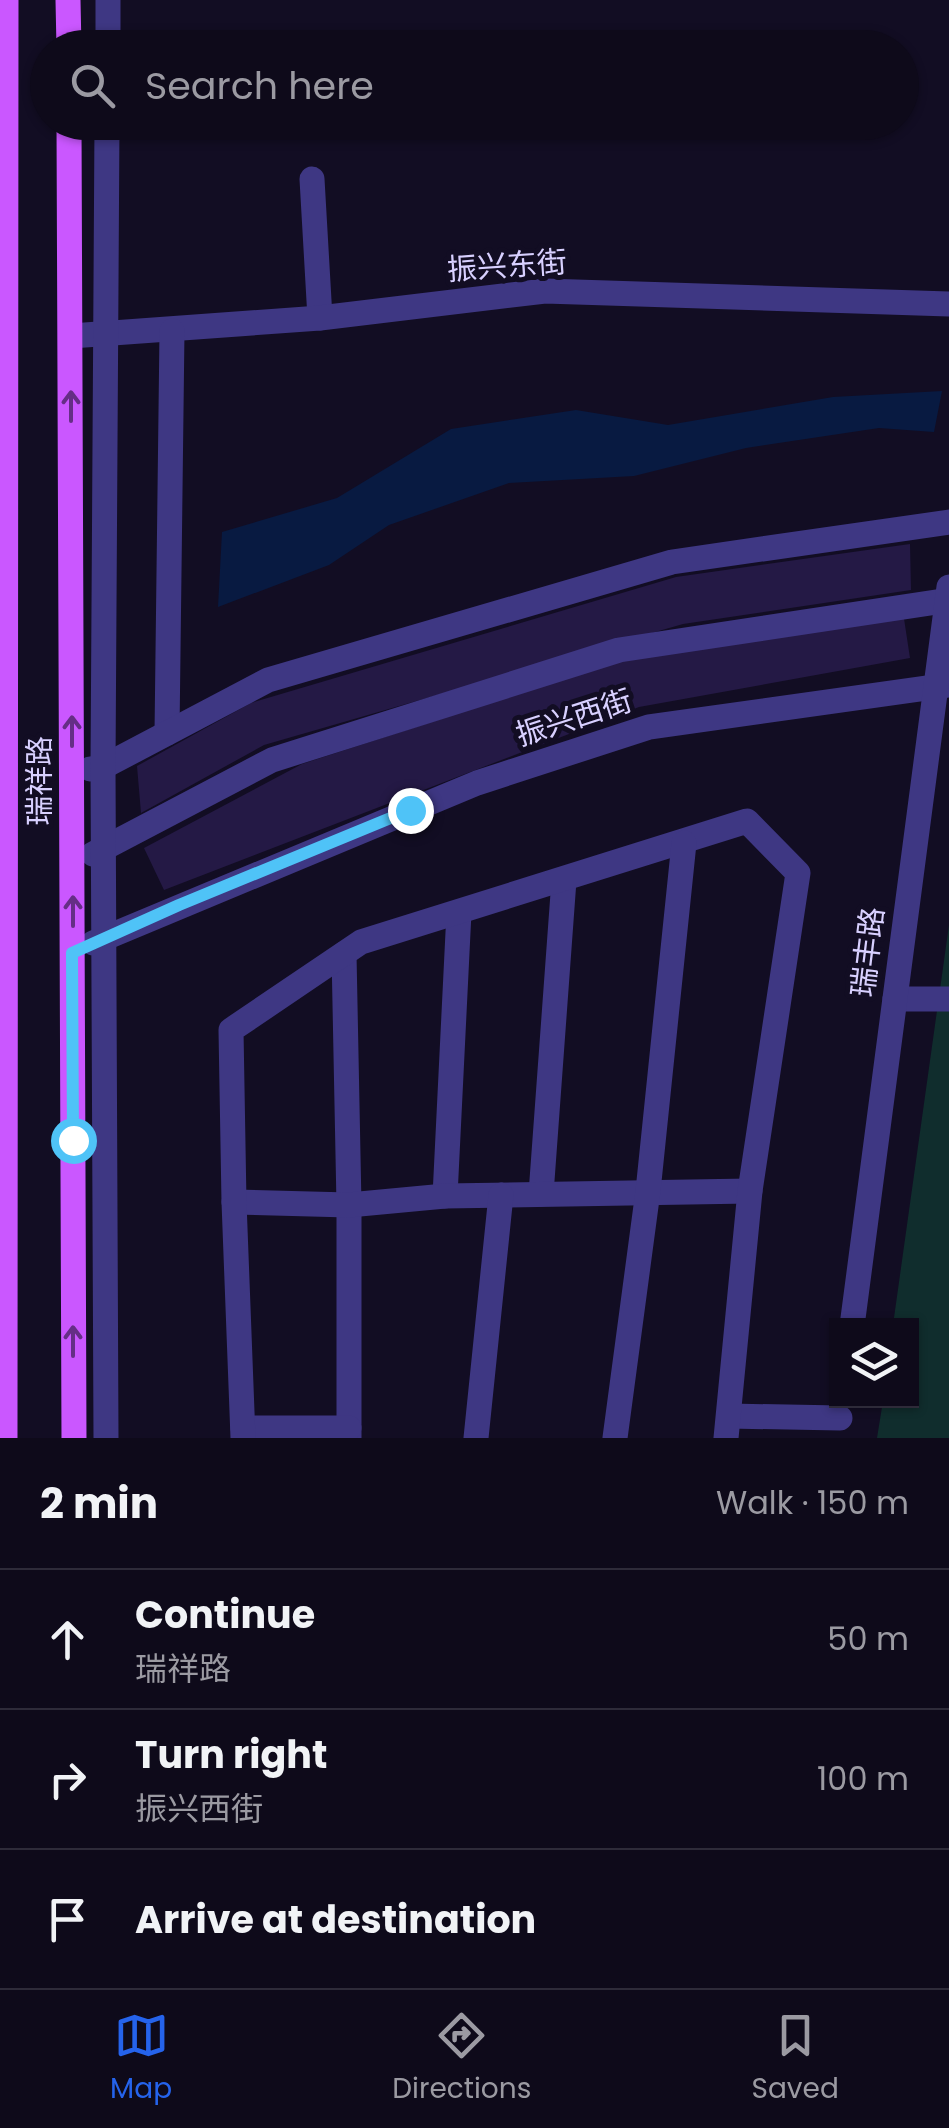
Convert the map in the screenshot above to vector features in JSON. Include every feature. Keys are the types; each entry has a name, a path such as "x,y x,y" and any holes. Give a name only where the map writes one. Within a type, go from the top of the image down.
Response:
{"main road":[{"name":"瑞祥路","path":"5,1438 6,0"},
{"path":"68,0 69,30"},
{"name":"瑞祥路","path":"69,140 74,1438"}],"street":[{"path":"108,0 108,30"},
{"path":"106,1438 103,767 107,140"},
{"path":"312,179 320,318"},
{"name":"振兴东街","path":"71,336 320,318 545,292 949,304"},
{"path":"167,733 172,331"},
{"path":"72,771 103,767 268,680 672,562 949,522"},
{"path":"73,864 272,760 619,650 949,596"},
{"name":"瑞丰路","path":"853,1318 895,999 943,686 949,596"},
{"name":"振兴西街","path":"72,953 477,784 649,727 943,686"},
{"path":"344,954 349,1433 243,1433 232,1030 361,942 684,844 747,821 798,874 750,1191 728,1427 840,1419"},
{"path":"616,1438 648,1191 684,844"},
{"path":"541,1194 564,880"},
{"path":"445,1196 459,912"},
{"path":"895,999 949,1000"},
{"path":"234,1202 349,1204 445,1196 750,1191"},
{"path":"476,1438 501,1195"}],"green space":[{"path":"949,925 949,1438 877,1438 882,1408 919,1408 919,1318 894,1318"}],"water":[{"path":"942,391 934,432 879,428 746,448 634,476 509,483 389,525 329,565 218,607 222,532 337,498 451,429 576,410 668,425 833,397"}],"building":[{"path":"910,544 911,590 683,624 264,745 141,813 137,766 251,703 676,577"},
{"path":"903,612 910,658 639,707 164,890 144,848 302,764 632,657"}],"route":[{"path":"73,1140 72,953 410,810"}]}
